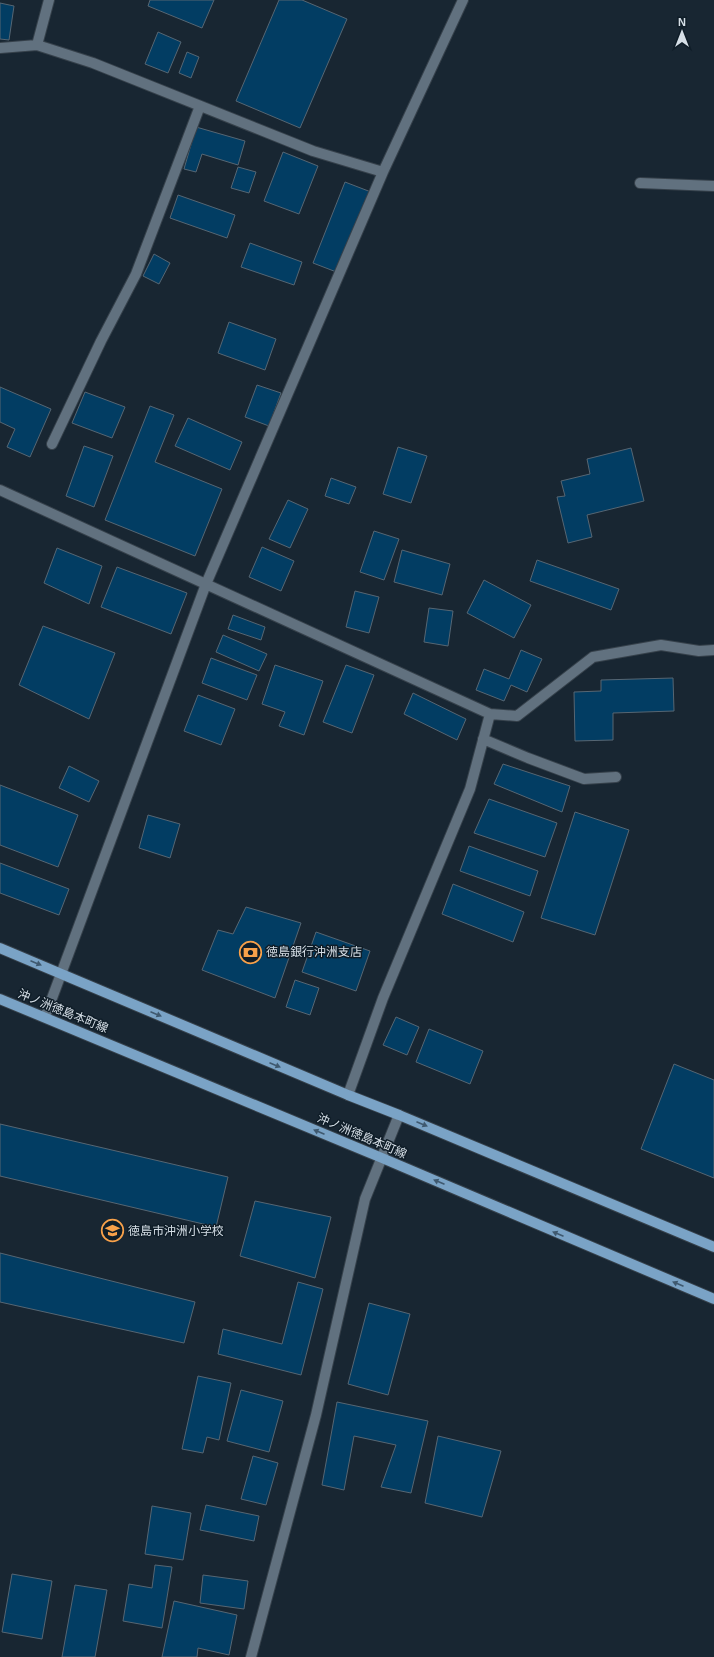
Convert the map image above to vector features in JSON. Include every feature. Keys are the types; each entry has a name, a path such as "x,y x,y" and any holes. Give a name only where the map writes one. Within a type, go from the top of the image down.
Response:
{"main road":[{"path":"0,948 714,1247"},
{"name":"沖ノ洲徳島本町線","path":"0,999 382,1158 714,1299"}],"street":[{"path":"37,45 49,0"},
{"path":"45,1017 206,584 383,172 463,0"},
{"path":"0,48 37,45 93,63 314,151 383,172"},
{"path":"52,444 100,341 136,274 200,106"},
{"path":"640,183 714,186"},
{"path":"0,490 490,714 516,716 593,657 661,645 699,651 714,650"},
{"path":"348,1095 383,998 470,789 490,714"},
{"path":"483,739 584,779 616,777"},
{"path":"251,1657 316,1415 365,1199 399,1115"}],"building":[{"path":"150,0 214,0 202,28 148,6"},
{"path":"279,0 302,0 347,19 300,128 236,101"},
{"path":"0,3 14,6 9,40 0,39"},
{"path":"158,32 181,42 168,73 145,64"},
{"path":"187,52 199,57 191,78 179,73"},
{"path":"196,127 245,141 238,165 202,154 196,172 184,169"},
{"path":"283,152 318,166 299,214 264,201"},
{"path":"238,167 256,172 249,193 231,188"},
{"path":"345,182 371,192 339,273 313,263"},
{"path":"178,195 235,215 227,238 170,218"},
{"path":"250,243 302,262 294,285 241,267"},
{"path":"154,254 170,263 159,284 143,276"},
{"path":"229,322 276,339 265,370 218,353"},
{"path":"257,385 281,393 269,426 245,417"},
{"path":"0,387 51,409 30,457 7,447 15,429 0,422"},
{"path":"85,392 125,407 112,438 72,423"},
{"path":"150,406 174,415 155,462 222,489 195,556 105,520"},
{"path":"188,418 242,442 230,470 175,446"},
{"path":"84,446 113,456 94,507 66,496"},
{"path":"398,447 427,456 411,503 383,494"},
{"path":"631,448 644,501 587,515 592,537 568,543 557,497 565,496 561,481 590,474 587,459"},
{"path":"331,478 356,487 349,504 325,496"},
{"path":"288,500 308,509 290,548 269,539"},
{"path":"374,531 399,539 384,580 360,572"},
{"path":"262,547 294,561 281,591 249,577"},
{"path":"57,548 102,566 89,604 44,583"},
{"path":"402,550 450,564 442,595 394,582"},
{"path":"537,560 619,589 611,610 530,581"},
{"path":"117,567 187,593 171,634 101,607"},
{"path":"484,580 531,605 514,638 467,613"},
{"path":"355,591 379,597 369,633 346,627"},
{"path":"429,608 453,611 448,646 424,642"},
{"path":"233,615 265,627 261,640 228,629"},
{"path":"43,626 115,653 89,719 19,685"},
{"path":"223,635 267,654 259,671 216,652"},
{"path":"521,650 542,659 527,692 511,685 504,701 476,690 484,669 509,679"},
{"path":"211,658 257,675 247,700 202,683"},
{"path":"275,665 323,681 304,735 279,726 285,712 262,704"},
{"path":"346,665 374,675 352,733 323,722"},
{"path":"673,678 674,711 613,713 613,740 575,741 574,692 601,691 601,680"},
{"path":"413,693 466,719 457,740 404,714"},
{"path":"198,695 235,709 221,745 184,731"},
{"path":"503,764 570,786 562,812 494,784"},
{"path":"69,766 99,781 89,802 59,788"},
{"path":"0,785 78,815 58,867 0,845"},
{"path":"489,799 557,823 545,857 474,833"},
{"path":"575,812 629,830 595,935 541,918"},
{"path":"148,815 180,824 170,858 139,848"},
{"path":"469,846 538,871 530,896 460,871"},
{"path":"0,863 69,889 59,915 0,893"},
{"path":"453,884 524,912 513,942 442,914"},
{"name":"徳島銀行沖洲支店","path":"246,907 301,923 275,998 202,970 218,930 233,934"},
{"path":"316,932 370,951 356,991 302,972"},
{"path":"295,980 319,988 310,1015 286,1007"},
{"path":"396,1017 419,1027 407,1055 383,1045"},
{"path":"429,1029 483,1051 470,1084 416,1062"},
{"path":"674,1064 714,1080 714,1178 641,1149"},
{"path":"0,1124 228,1177 216,1227 0,1176"},
{"path":"255,1201 331,1217 315,1278 240,1256"},
{"path":"0,1253 195,1302 184,1343 0,1302"},
{"path":"298,1282 323,1289 301,1375 218,1354 223,1329 282,1344"},
{"path":"369,1303 410,1314 388,1395 348,1384"},
{"path":"198,1376 231,1383 219,1440 207,1437 203,1453 182,1449"},
{"path":"241,1390 283,1401 269,1452 227,1441"},
{"path":"337,1402 428,1421 411,1493 381,1487 396,1445 354,1436 344,1490 322,1485"},
{"path":"438,1436 501,1451 482,1517 425,1503"},
{"path":"253,1456 278,1463 266,1505 241,1499"},
{"path":"206,1505 259,1516 254,1541 200,1530"},
{"path":"152,1506 191,1513 183,1560 145,1554"},
{"path":"155,1565 172,1567 162,1628 123,1621 129,1584 152,1588"},
{"path":"12,1574 52,1581 42,1639 2,1632"},
{"path":"203,1575 248,1581 244,1609 200,1603"},
{"path":"75,1585 107,1590 95,1657 62,1657"},
{"path":"174,1601 237,1615 229,1655 198,1648 197,1657 162,1657"}],"place":[{"name":"徳島銀行沖洲支店","path":"250,952"},
{"name":"徳島市沖洲小学校","path":"112,1231"}]}
